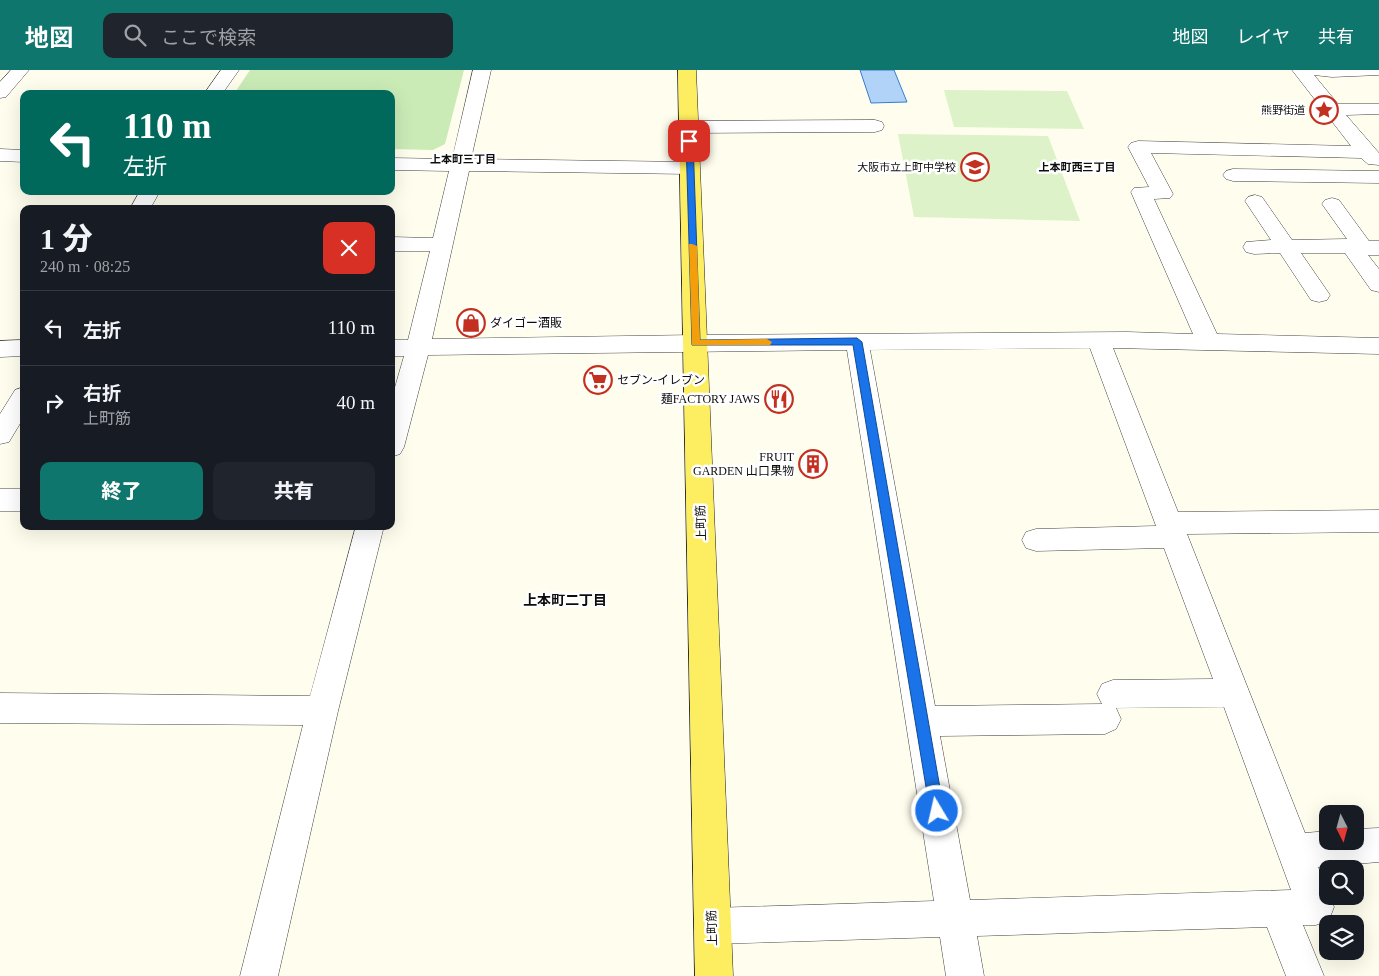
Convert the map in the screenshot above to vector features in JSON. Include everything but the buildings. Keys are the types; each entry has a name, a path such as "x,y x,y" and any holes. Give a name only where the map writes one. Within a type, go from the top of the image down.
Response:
{"main road":[{"name":"上町筋","path":"688,70 688,127 714,976"}],"street":[{"path":"0,93 20,70"},
{"path":"215,90 230,70"},
{"path":"395,432 418,348 482,70"},
{"path":"1301,70 1373,158"},
{"path":"1316,70 1332,72 1379,70"},
{"path":"1332,110 1379,109"},
{"path":"688,127 874,126"},
{"path":"1206,334 1141,192 1164,194 1138,147 1373,158"},
{"path":"0,155 20,156"},
{"path":"395,164 690,168"},
{"path":"1233,175 1379,177"},
{"path":"1255,201 1288,246 1318,295"},
{"path":"1332,204 1365,248 1379,285"},
{"path":"395,244 442,245"},
{"path":"1254,246 1365,248"},
{"path":"395,348 696,343 1099,341 1379,346"},
{"path":"712,926 1316,907 1099,341"},
{"path":"857,342 965,976"},
{"path":"0,349 20,348"},
{"path":"0,435 20,402"},
{"path":"0,500 20,500"},
{"path":"1036,540 1172,530 1379,521"},
{"path":"259,976 322,711 369,530"},
{"path":"922,721 1109,706 1234,693"},
{"path":"0,708 322,711"},
{"path":"1294,851 1379,846"},
{"path":"1278,908 1305,976"}],"green space":[{"path":"250,70 464,70 445,144 433,150 395,149 395,90 237,90"},
{"path":"944,90 1067,91 1084,129 954,127"},
{"path":"898,134 1048,136 1080,221 914,217"}],"water":[{"path":"860,70 894,70 907,102 871,103"}],"slow traffic":[{"path":"692,246 696,343 767,342"}],"place":[{"name":"熊野街道","path":"1324,110"},
{"name":"大阪市立上町中学校","path":"975,167"},
{"name":"ダイゴー酒販","path":"471,323"},
{"name":"セブン-イレブン","path":"598,380"},
{"name":"麺FACTORY JAWS","path":"779,399"},
{"name":"FRUIT GARDEN 山口果物","path":"813,464"}],"district":[{"name":"上本町三丁目","path":"463,159"},
{"name":"上本町西三丁目","path":"1077,167"},
{"name":"上本町二丁目","path":"565,600"}],"route":[{"path":"689,141 696,343 857,342 937,811"}]}
